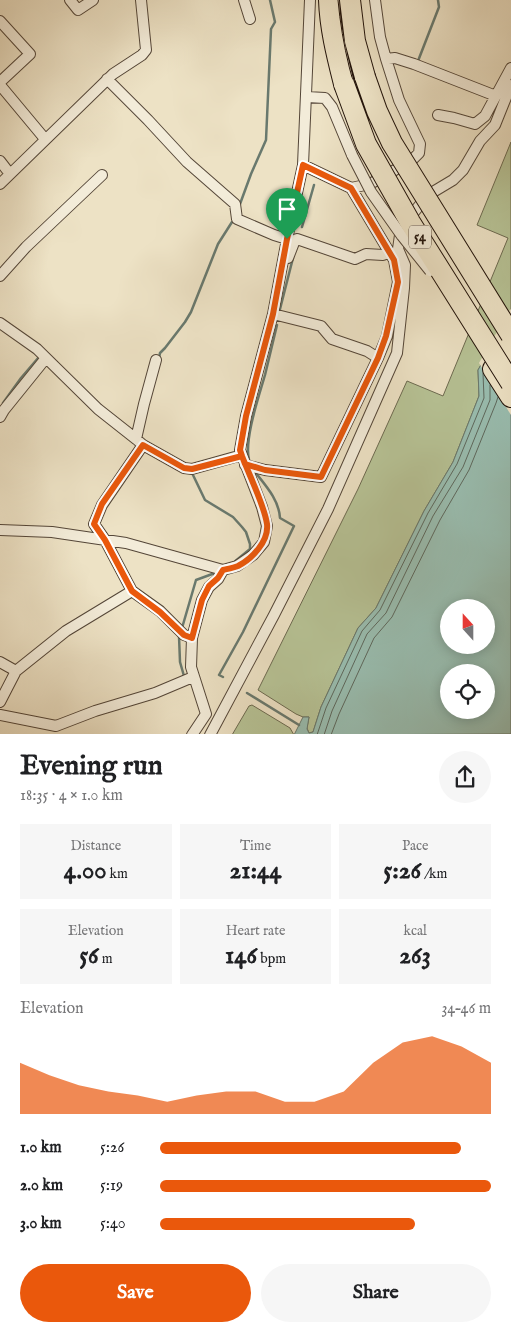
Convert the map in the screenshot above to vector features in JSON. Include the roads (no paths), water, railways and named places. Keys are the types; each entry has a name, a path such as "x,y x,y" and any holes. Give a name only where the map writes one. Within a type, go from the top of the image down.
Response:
{"highway":[{"name":"54","path":"329,0 334,46 344,84 366,144 410,222 511,383"},
{"name":"54","path":"350,0 355,41 365,77 377,111 392,143 511,335"},
{"name":"54","path":"474,323 482,351 511,397"}],"street":[{"path":"70,0 78,10 93,0"},
{"path":"0,184 113,74 142,55 146,50 141,0"},
{"path":"244,0 250,19"},
{"path":"0,530 52,532 126,543 223,570 237,566 253,555 264,542 267,526 262,507 240,450 246,416 273,314 303,165 310,0"},
{"path":"351,188 370,184 411,161 419,153 420,144 399,100 386,59 380,37 375,0"},
{"path":"0,21 30,54 0,83 45,139"},
{"path":"386,59 395,58 414,64 496,96"},
{"path":"438,115 475,124 485,116 511,68"},
{"path":"108,79 187,162 235,204 237,219 287,239"},
{"path":"210,734 328,508 397,352 405,265 398,249 401,228 428,195 453,180 463,170 480,141 495,125 511,85"},
{"path":"307,97 325,98 332,107 352,155 371,192 402,236 438,280 458,298"},
{"path":"0,161 10,174"},
{"path":"0,323 37,349 98,410 140,442 184,468 192,469 244,460 265,470 321,477 378,358 386,336 398,282 394,260 390,252 351,188 303,165"},
{"path":"0,276 26,247 102,175"},
{"path":"283,261 287,262 297,239 355,259 366,254 383,255 390,252"},
{"path":"273,314 321,326 332,339 367,351 378,358"},
{"path":"0,417 46,358"},
{"path":"156,360 144,404 140,442 102,504 94,524 105,540 132,591 160,612 184,635 192,638"},
{"path":"192,734 206,714 191,667 192,638 202,600 209,586 218,578 223,570"},
{"path":"0,702 16,671 66,631 132,591"},
{"path":"0,662 16,671"},
{"path":"0,715 56,726 94,711 155,693 193,676"}],"water":[{"path":"511,312 511,734 294,734 303,717 309,717 307,729 309,733 313,732 321,707 358,628 376,608 424,511 453,462 479,396 478,370"}],"waterway":[{"path":"240,204 266,140 271,29 275,22 270,0"},
{"path":"418,61 439,7 438,0"},
{"path":"302,227 314,185"},
{"path":"159,358 160,353 191,312 218,244 232,222"},
{"path":"279,313 293,258"},
{"path":"249,460 250,429 277,325"},
{"path":"3,403 39,357"},
{"path":"223,677 219,675 243,632 294,526 280,518 275,499 255,472"},
{"path":"193,475 205,500 233,517 246,532 250,549 233,563"},
{"path":"182,628 196,580 215,573"},
{"path":"179,636 180,662 184,676 182,677"},
{"path":"247,693 299,725"}],"tram line":[{"path":"338,0 342,34 349,67 359,100 377,145 398,184 511,365"}]}
